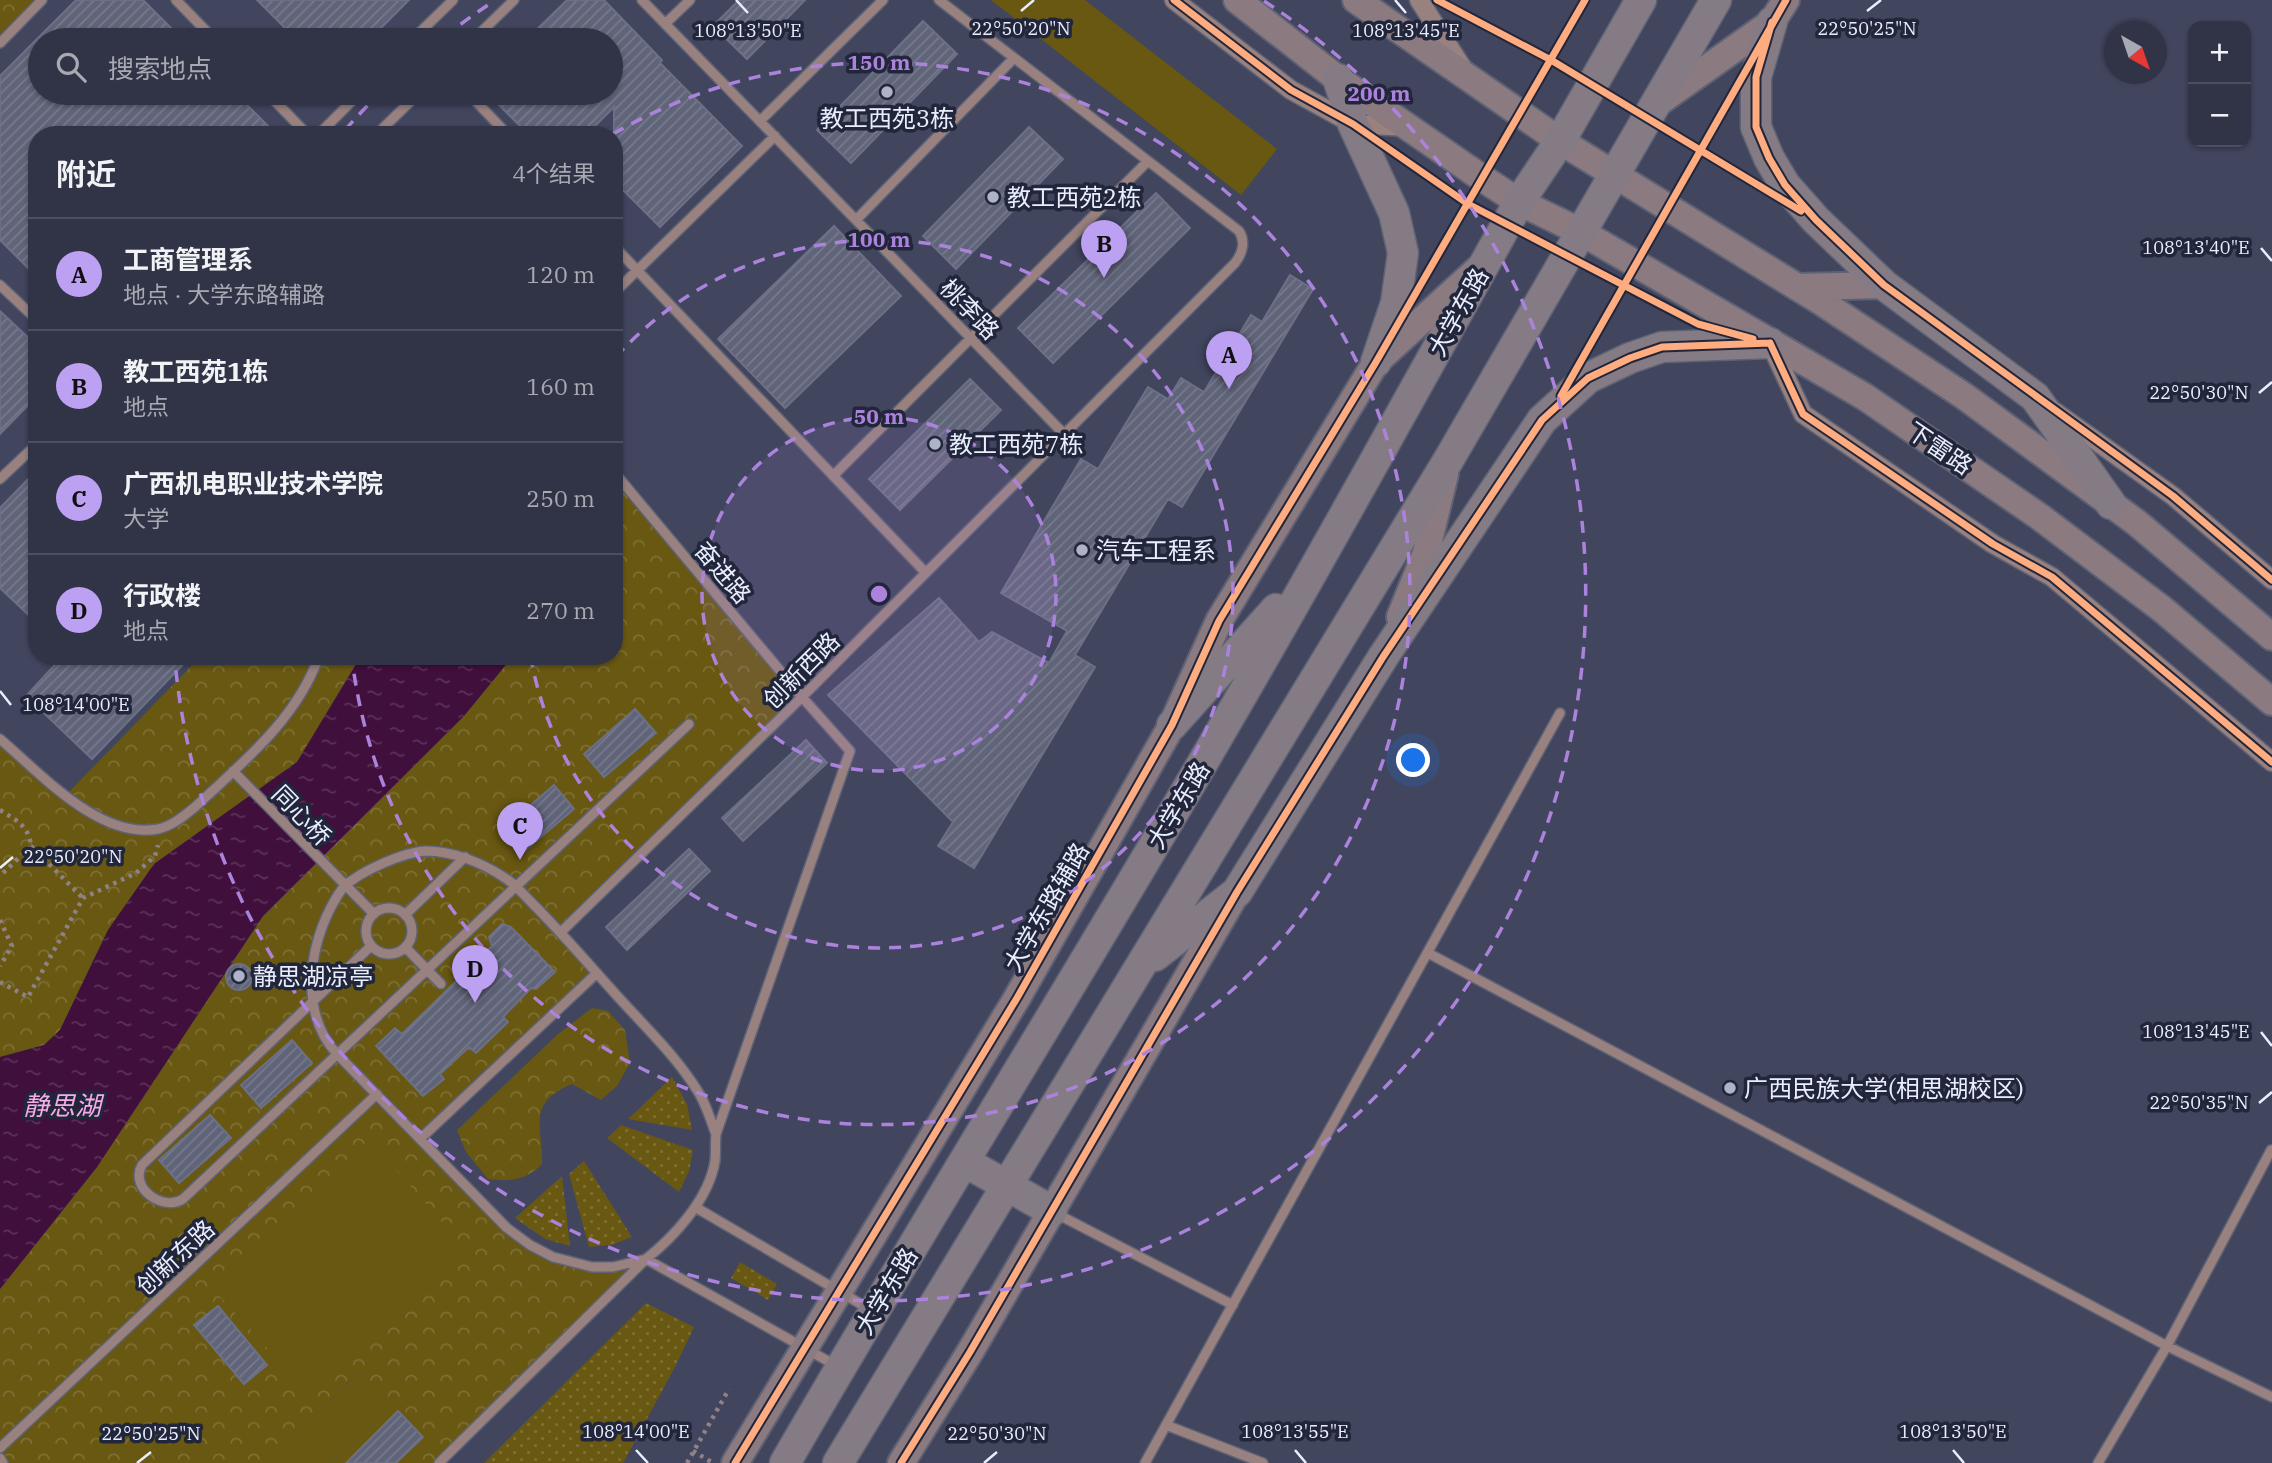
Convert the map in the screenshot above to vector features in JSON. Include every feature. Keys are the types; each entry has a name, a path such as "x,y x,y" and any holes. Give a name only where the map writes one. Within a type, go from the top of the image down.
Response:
{"main road":[{"name":"下雷路","path":"1237,0 1338,79 1519,202 1581,232 1865,397 2040,517 2162,610 2272,702"},
{"path":"1356,0 1560,141 1797,286 1964,396 2137,523 2272,637"},
{"name":"大学东路","path":"785,1463 872,1311 965,1162 1214,745 1519,202 1560,141 1641,0"},
{"name":"大学东路","path":"838,1463 1449,459 1716,0"},
{"path":"1653,107 1779,11"},
{"path":"1779,11 1756,77 1756,127 1784,185 1816,220 1884,285 2035,397 2111,504"},
{"path":"1338,79 1353,124 1394,213 1403,253 1396,303 1376,362"},
{"name":"大学东路辅路","path":"735,1463 1017,998 1172,724 1219,621 1376,362 1486,262"},
{"path":"1797,286 1884,285"},
{"path":"901,1463 970,1352 1237,892 1383,657 1542,420 1588,378 1630,358 1662,348 1770,343"},
{"path":"1383,657 1426,553 1449,459"},
{"path":"1172,724 1314,567"},
{"path":"1140,967 1237,892"},
{"path":"965,1162 1052,1211"}],"street":[{"path":"1174,0 1291,90 1353,124 1408,127"},
{"path":"1419,0 1470,79"},
{"path":"1770,343 1802,414 1993,544 2052,577 2272,762"},
{"path":"2035,397 2173,496 2272,580"}],"lane":[{"path":"0,43 42,0"},
{"path":"176,0 203,28"},
{"path":"424,28 453,0"},
{"path":"485,28 514,0"},
{"name":"桃李路","path":"642,0 1065,433"},
{"path":"665,24 690,0"},
{"path":"760,121 883,0"},
{"name":"创新西路","path":"561,932 802,697 1236,263 1242,249 1243,238 1239,231 939,0"},
{"path":"856,220 1014,58"},
{"path":"279,105 299,126"},
{"path":"327,126 348,105"},
{"path":"385,126 407,105"},
{"path":"479,105 499,126"},
{"path":"623,284 775,136"},
{"path":"833,476 1147,162"},
{"path":"623,255 926,573"},
{"path":"0,285 28,311"},
{"path":"0,479 28,453"},
{"name":"奋进路","path":"623,483 850,751 716,1134"},
{"path":"0,738 65,795 92,813 123,827 141,830 161,828 183,817 233,771 294,706 310,682 316,665"},
{"path":"1145,1463 1560,713"},
{"path":"371,946 141,1166 140,1177 147,1193 159,1201 171,1204 183,1199 689,724"},
{"name":"同心桥","path":"233,771 374,914"},
{"path":"439,1463 646,1259 668,1240 695,1207 712,1174 716,1134 698,1090 561,932 507,878 465,858 425,851 402,856 379,865 344,886 325,920 316,946 311,988 313,1003 327,1040 337,1054 507,1228 553,1257 579,1265 605,1268 646,1259 840,1368"},
{"path":"405,915 465,858"},
{"path":"394,909 405,915 411,924 411,931 405,947 394,954 387,954 371,946 366,935 374,914 394,909"},
{"path":"405,947 441,984"},
{"path":"1427,953 2167,1346 2272,1397"},
{"path":"421,1139 597,973"},
{"name":"创新东路","path":"0,1448 377,1094"},
{"path":"2098,1463 2167,1346 2271,1150"},
{"path":"695,1207 872,1311"},
{"path":"1052,1211 1233,1305"},
{"path":"1166,1425 1264,1463"},
{"path":"0,1458 3,1463"}],"path":[{"path":"0,810 19,821 30,834 31,846 83,898"},
{"path":"0,982 28,997 78,912 83,898 136,873 155,856 161,828"},
{"path":"0,876 31,846"},
{"path":"0,920 12,947 0,966"},
{"path":"687,1463 729,1389"},
{"path":"693,1451 714,1463"}],"green space":[{"path":"0,0 42,0 0,43"},
{"path":"991,0 1085,0 1277,149 1241,195"},
{"path":"623,483 802,697 561,932 597,973 421,1139 530,1245 592,1267 646,1259 439,1463 396,1463 423,1437 398,1412 346,1463 332,1463 392,1404 360,1371 267,1463 3,1463 0,1458 0,1289 97,1167 263,916 464,716 506,665 623,665","holes":["635,709 655,732 605,777 584,754","573,808 522,853 502,830","502,924 511,927 554,972 536,989 531,988 503,1017 508,1022 476,1053 469,1047 440,1074 444,1079 424,1096 380,1049 402,1034 492,946 489,937","292,1040 312,1063 261,1107 241,1084","211,1116 230,1138 179,1183 159,1160","217,1306 267,1365 245,1384 194,1326"]},
{"path":"192,665 356,665 297,762 154,864 108,930 60,1030 44,1045 0,1057 0,739 66,795"},
{"path":"592,1008 608,1011 625,1030 630,1063 617,1086 601,1100 572,1084 558,1091 548,1099 540,1117 542,1164 530,1174 518,1179 488,1179 466,1152 457,1130 557,1035"},
{"path":"672,1077 687,1104 692,1130 628,1119"},
{"path":"621,1125 693,1150 689,1171 679,1192 607,1138"},
{"path":"369,1140 465,1248 306,1391 209,1284"},
{"path":"584,1161 632,1237 611,1245 589,1247 569,1174"},
{"path":"562,1176 570,1246 545,1239 515,1218"},
{"path":"740,1262 777,1284 768,1300 731,1278"},
{"path":"646,1303 694,1327 623,1463 484,1463"},
{"path":"360,1371 393,1404 332,1463 267,1463"}],"water":[{"name":"静思湖","path":"356,665 506,665 464,716 263,916 97,1167 0,1289 0,1057 44,1045 60,1030 108,930 154,864 297,762"}],"building":[{"path":"76,0 143,0 171,28 48,28"},
{"path":"257,0 409,0 381,28 285,28"},
{"path":"567,0 604,0 662,60 660,63 742,146 660,227 623,190 623,126 614,126 614,107 595,126 520,126 499,105 623,105 623,28 538,28"},
{"path":"739,0 805,0 747,59 713,26"},
{"name":"教工西苑3栋","path":"923,21 957,54 851,163 817,130"},
{"path":"28,48 28,105 247,105 268,126 28,126 28,268 0,240 0,76"},
{"name":"教工西苑2栋","path":"1029,127 1063,159 956,269 923,236"},
{"path":"1156,193 1190,228 1053,363 1018,328"},
{"path":"834,226 901,296 785,408 718,339"},
{"path":"1290,275 1313,289 1182,507 1168,499 1075,655 1095,667 974,868 938,846 953,822 828,695 939,598 979,642 992,632 1049,663 1067,631 1001,593 1081,459 1098,469 1148,387 1168,399 1181,378 1204,392 1251,315 1262,322"},
{"path":"0,311 28,337 28,405 0,434"},
{"name":"教工西苑7栋","path":"970,379 1001,410 900,510 869,479"},
{"path":"28,479 28,614 0,588 0,508"},
{"path":"55,665 182,665 92,759 26,696"},
{"path":"635,709 656,733 604,777 584,754"},
{"path":"806,740 827,763 743,841 722,818"},
{"path":"554,785 574,809 522,853 502,830"},
{"path":"689,849 710,871 627,950 606,927"},
{"path":"502,924 511,927 555,972 536,989 531,988 503,1017 508,1022 476,1053 469,1047 440,1074 444,1079 423,1096 376,1046 395,1028 402,1034 492,946 489,937"},
{"name":"静思湖凉亭","path":"239,964 248,968 252,977 248,986 239,990 230,986 226,977 230,968"},
{"path":"292,1040 312,1063 261,1108 241,1085"},
{"path":"210,1115 231,1138 179,1183 159,1160"},
{"path":"218,1306 267,1365 244,1384 194,1325"},
{"path":"398,1411 423,1437 396,1463 346,1463"}],"cycle path":[{"path":"1174,0 1291,90 1353,124 1468,204 1698,324 1753,339"},
{"path":"1437,0 1551,60 1801,211"},
{"path":"735,1463 1017,998 1172,725 1219,621 1376,362 1585,0"},
{"path":"1561,396 1786,0"},
{"path":"1772,22 1756,77 1756,127 1769,158 1785,185 1816,220 1884,285 2173,496 2272,580"},
{"path":"1770,343 1803,414 1993,544 2052,577 2272,762"},
{"path":"901,1463 970,1352 1237,892 1383,657 1542,420 1588,378 1630,358 1662,347 1770,343"}],"place":[{"name":"教工西苑3栋","path":"887,92"},
{"name":"教工西苑2栋","path":"993,197"},
{"name":"教工西苑1栋","path":"1104,278"},
{"name":"工商管理系","path":"1229,389"},
{"name":"教工西苑7栋","path":"935,444"},
{"name":"汽车工程系","path":"1082,550"},
{"name":"广西机电职业技术学院","path":"520,860"},
{"name":"静思湖凉亭","path":"239,976"},
{"name":"行政楼","path":"475,1003"},
{"name":"广西民族大学(相思湖校区)","path":"1730,1088"}]}
